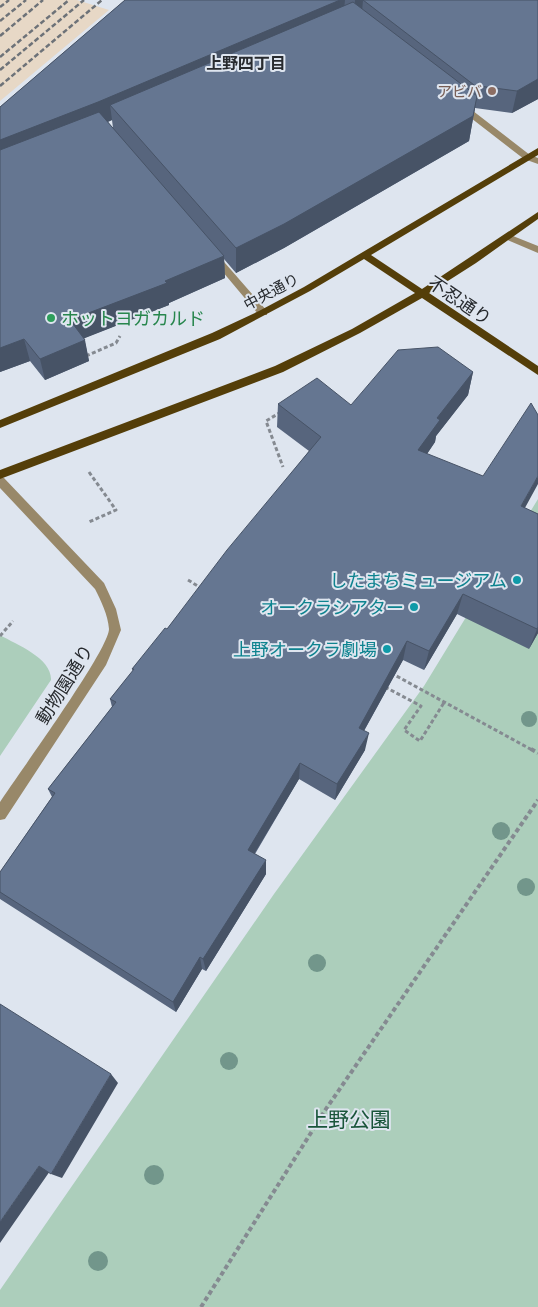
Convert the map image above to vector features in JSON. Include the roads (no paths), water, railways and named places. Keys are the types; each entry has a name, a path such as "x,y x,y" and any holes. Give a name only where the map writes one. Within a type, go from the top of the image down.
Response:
{"main road":[{"name":"中央通り","path":"0,424 216,336 263,313 365,255 538,151"},
{"path":"0,475 279,369 356,331 421,294 538,215"},
{"name":"不忍通り","path":"365,255 538,370"}],"street":[{"path":"455,102 527,158 538,161"},
{"path":"508,237 538,250"},
{"path":"210,252 263,313"},
{"name":"動物園通り","path":"0,480 100,586 110,609 114,630 102,661 0,814"}],"railway":[{"path":"0,7 9,0"},
{"path":"0,21 26,0"},
{"path":"0,36 43,0"},
{"path":"0,57 69,0"},
{"path":"0,70 84,0"},
{"path":"0,86 102,0"}],"place":[{"name":"アビバ","path":"492,91"},
{"name":"ホットヨガカルド","path":"51,318"},
{"name":"したまちミュージアム","path":"517,580"},
{"name":"オークラシアター","path":"414,607"},
{"name":"上野オークラ劇場","path":"387,649"}],"district":[{"name":"上野四丁目","path":"246,63"}],"park label":[{"name":"上野公園","path":"349,1119"}]}
